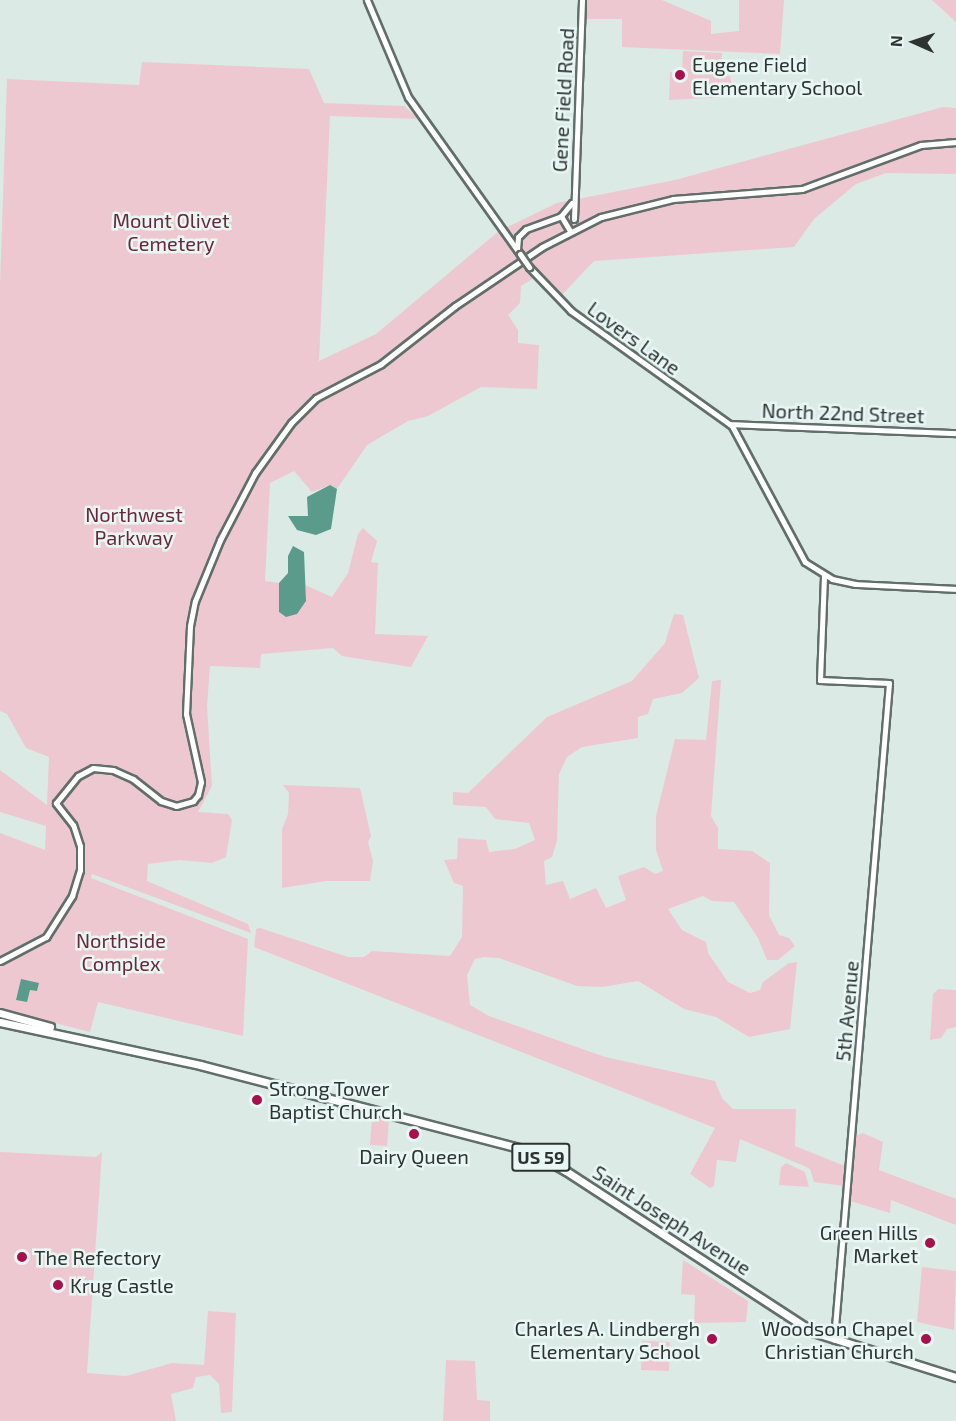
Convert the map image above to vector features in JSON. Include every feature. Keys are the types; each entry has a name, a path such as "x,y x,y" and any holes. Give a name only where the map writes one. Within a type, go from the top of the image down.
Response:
{"main road":[{"name":"Saint Joseph Avenue","path":"0,1013 84,1038 530,1151 566,1171 813,1332 834,1342 956,1377"},
{"name":"Saint Joseph Avenue","path":"0,1022 84,1038"}],"street":[{"name":"Lovers Lane","path":"367,0 408,97 529,267 571,310 729,424 736,432 800,557 824,576 866,585 956,589"},
{"name":"Gene Field Road","path":"574,219 582,0"},
{"path":"0,961 46,937 72,896 80,870 80,846 73,825 56,803 78,776 93,768 113,771 133,779 161,801 176,806 193,801 198,795 201,782 186,714 191,614 220,540 272,447 316,398 381,364 455,306 577,227 619,211 673,199 802,189 907,150 956,142"},
{"name":"Gene Field Road","path":"563,214 573,202"},
{"path":"504,232 521,232 563,214 574,219 577,227"},
{"path":"563,214 570,231"},
{"path":"518,252 521,232"},
{"name":"North 22nd Street","path":"729,424 956,433"},
{"name":"5th Avenue","path":"824,576 820,680 888,683 834,1342"}],"green space":[{"path":"586,0 662,0 711,21 711,34 739,31 739,0 784,0 780,54 622,47 622,19 585,19"},
{"path":"932,0 956,0 956,22"},
{"path":"683,51 722,53 721,76 730,76 733,89 750,89 750,96 669,100 670,72 682,73"},
{"path":"142,62 309,69 324,103 404,106 419,119 330,116 319,361 376,334 499,231 557,203 675,180 943,107 956,108 956,174 886,173 856,184 814,219 794,247 594,261 559,298 537,276 521,286 520,303 508,315 518,330 518,343 539,345 537,389 481,387 428,416 408,421 367,445 337,489 330,485 312,492 294,471 270,483 265,581 279,583 279,612 286,617 297,614 306,596 305,585 332,597 348,573 358,534 363,528 377,541 371,562 378,563 375,634 428,636 411,667 342,656 333,648 261,654 260,668 210,666 207,706 212,786 198,812 228,814 232,820 226,857 212,863 180,860 148,864 147,881 248,924 251,933 92,874 91,878 248,939 243,1036 98,1002 90,1032 0,1009 0,833 45,850 46,826 0,812 0,770 47,805 49,757 26,748 7,714 0,711 0,285 7,79 139,85"},
{"path":"674,614 683,615 699,678 682,693 653,699 648,714 638,717 638,738 582,747 567,757 559,774 557,841 552,857 544,861 546,885 563,881 570,899 596,888 606,908 626,900 618,876 644,867 655,874 663,871 656,850 656,816 675,739 706,740 712,681 721,680 711,816 718,828 718,849 752,851 770,863 769,915 779,935 789,938 795,946 778,960 767,960 758,938 734,902 712,901 703,896 668,909 682,930 706,942 708,953 728,982 750,993 760,990 763,982 789,963 797,962 790,1029 749,1037 716,1017 684,1009 638,981 602,987 577,986 499,958 475,959 467,975 470,1005 489,1016 605,1057 715,1081 722,1098 733,1109 796,1109 795,1146 845,1166 844,1186 814,1182 810,1169 740,1139 736,1162 717,1160 714,1186 710,1188 690,1174 715,1128 254,947 256,929 260,928 348,957 364,957 372,951 450,956 462,937 463,886 454,883 444,860 457,859 458,838 486,840 489,852 515,849 535,840 529,823 495,819 486,807 453,805 453,792 468,793 547,717 632,681 665,643"},
{"path":"283,785 360,788 371,836 368,842 373,861 370,881 326,881 282,888 282,829 288,814 289,793"},
{"path":"938,989 956,990 956,1027 947,1029 941,1038 930,1040 933,994"},
{"path":"372,1116 389,1120 387,1146 370,1145"},
{"path":"863,1133 883,1142 879,1170 956,1199 956,1225 891,1200 890,1213 850,1201 855,1136"},
{"path":"0,1152 96,1157 102,1152 87,1373 126,1376 172,1363 204,1365 208,1311 236,1313 232,1412 221,1413 219,1384 210,1375 196,1377 193,1388 171,1394 176,1421 0,1421"},
{"path":"786,1163 805,1172 809,1187 779,1185 781,1167"},
{"path":"683,1260 748,1301 746,1322 694,1323 695,1295 681,1294"},
{"path":"922,1267 956,1271 954,1330 917,1322"},
{"path":"642,1341 670,1342 669,1371 641,1370"},
{"path":"446,1360 475,1361 477,1400 490,1401 490,1421 443,1421"}],"shaded area":[{"path":"330,485 337,489 331,529 316,535 297,530 288,516 308,516 307,497"},
{"path":"293,546 304,552 306,601 297,614 286,617 279,612 279,583 288,573 288,556"},
{"path":"21,979 39,983 37,991 30,990 27,1002 16,1000"}],"place":[{"name":"Eugene Field Elementary School","path":"680,75"},
{"name":"Strong Tower Baptist Church","path":"257,1100"},
{"name":"Dairy Queen","path":"414,1134"},
{"name":"Green Hills Market","path":"930,1243"},
{"name":"The Refectory","path":"22,1257"},
{"name":"Krug Castle","path":"58,1285"},
{"name":"Charles A. Lindbergh Elementary School","path":"712,1339"},
{"name":"Woodson Chapel Christian Church","path":"926,1339"}],"park label":[{"name":"Mount Olivet Cemetery","path":"171,232"},
{"name":"Northwest Parkway","path":"134,526"},
{"name":"Northside Complex","path":"121,952"}]}
